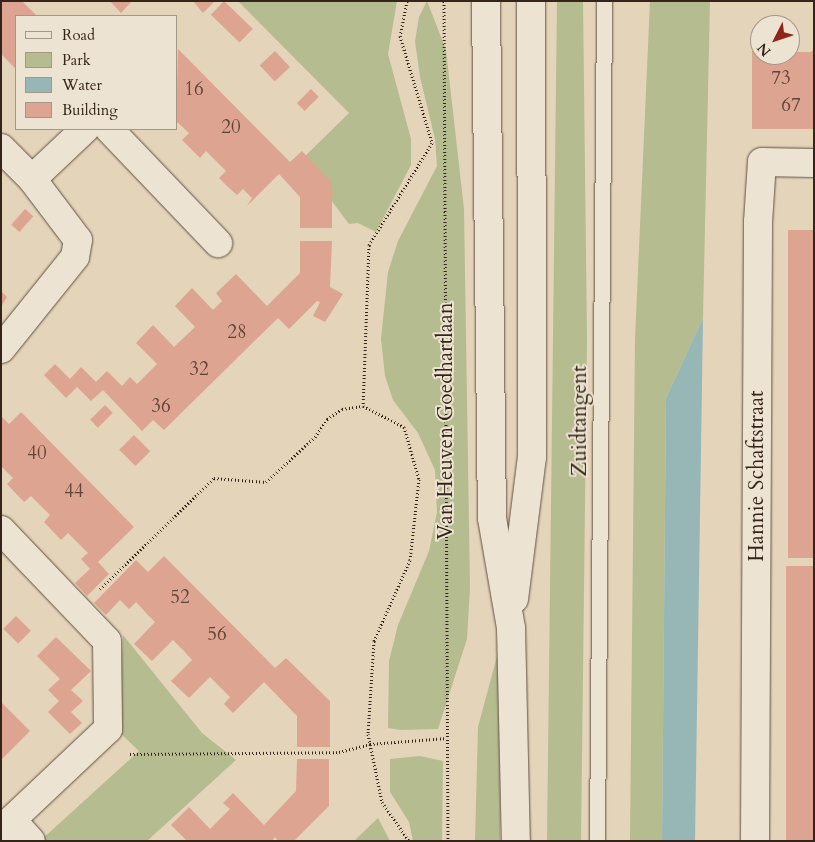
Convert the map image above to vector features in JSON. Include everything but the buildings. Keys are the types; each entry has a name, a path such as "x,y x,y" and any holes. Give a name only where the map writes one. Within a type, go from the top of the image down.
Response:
{"street":[{"name":"Van Heuven Goedhartlaan","path":"486,1 492,518 511,628"},
{"name":"Van Heuven Goedhartlaan","path":"516,841 511,628 532,457 531,1"},
{"path":"32,179 84,130"},
{"path":"110,130 218,243"},
{"path":"1,148 32,179 70,226 78,240 75,257 1,349"},
{"name":"Hannie Schaftstraat","path":"755,841 758,222 762,162 814,163"},
{"path":"1,530 107,641 108,729 6,825 31,841"}],"lane":[{"name":"Zuidtangent","path":"597,841 604,1"}],"path":[{"path":"363,406 370,245 432,143 400,36 407,1"},
{"name":"Van Heuven Goedhartlaan","path":"444,1 448,841"},
{"path":"78,611 214,478 266,482 315,437 327,419 342,409 363,406 404,427 419,479 410,560 374,641 370,744 382,802 409,841"},
{"path":"108,729 130,754 339,752 370,744 447,738"}],"green space":[{"path":"238,1 397,1 388,54 411,139 411,165 376,232 358,223 349,224 301,160 349,113"},
{"path":"427,1 446,50 464,209 470,588 467,639 438,729 401,730 388,728 389,661 398,625 429,551 437,512 435,470 418,433 393,400 385,376 381,339 388,272 398,241 437,166 435,139 420,77 415,41 419,17"},
{"path":"557,1 583,1 587,338 581,841 547,841"},
{"path":"650,1 710,1 703,318 666,398 662,841 630,841 635,339"},
{"path":"503,634 500,841 475,841 478,727"},
{"path":"123,635 202,733 236,760 147,841 40,841 139,751 117,730"},
{"path":"420,756 443,761 442,841 413,841 409,822 390,792 390,759"},
{"path":"378,818 390,841 354,841"}],"water":[{"path":"703,318 695,841 662,841 666,398"}]}
